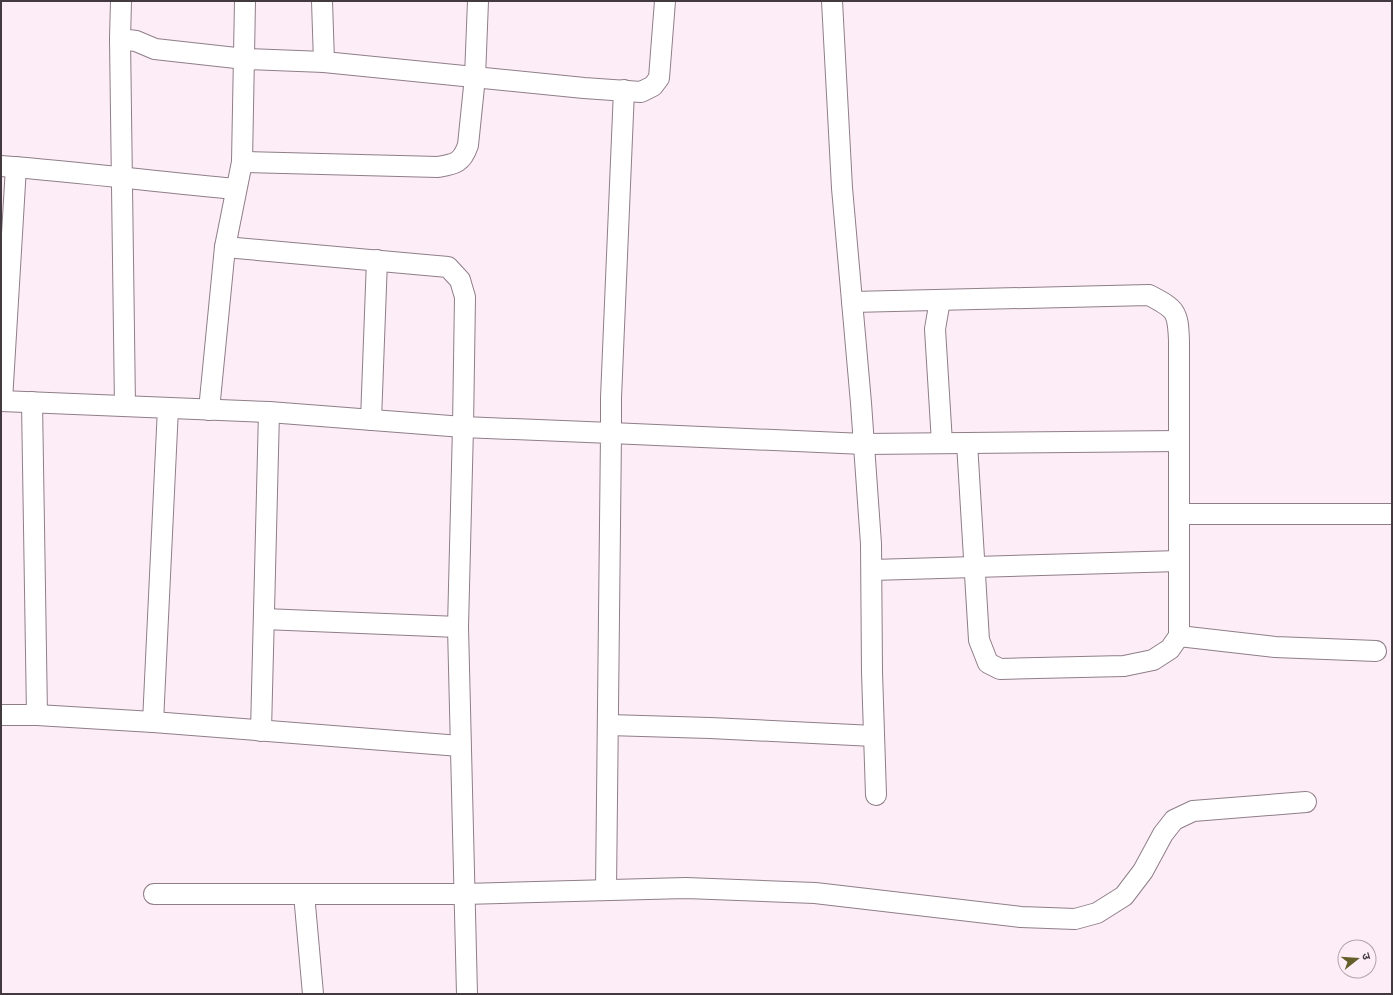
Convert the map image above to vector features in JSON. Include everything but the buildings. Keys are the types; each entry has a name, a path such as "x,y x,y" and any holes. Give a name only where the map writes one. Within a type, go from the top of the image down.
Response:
{"street":[{"path":"121,1 120,39 126,406"},
{"path":"209,410 226,247 242,162 245,1"},
{"path":"322,1 324,62"},
{"path":"242,162 438,167 454,164 464,156 468,145 474,77 478,1"},
{"path":"120,39 136,41 154,48 245,59 324,62 641,92 653,86 659,78 665,1"},
{"path":"832,1 842,188 864,444 872,570 876,795"},
{"path":"606,890 611,398 624,90"},
{"path":"236,189 123,179 97,173 8,166 2,401 269,412 463,427 864,444 1179,441"},
{"path":"226,247 448,267 460,280 465,297 458,627 467,994"},
{"path":"371,420 377,260"},
{"path":"852,302 1149,296 1170,306 1178,319 1179,441 1179,636 1170,649 1153,660 1124,666 1000,669 988,663 979,640 968,443"},
{"path":"940,300 935,329 942,443"},
{"path":"32,402 37,715"},
{"path":"153,722 168,408"},
{"path":"262,731 269,412"},
{"path":"1179,514 1392,514"},
{"path":"872,570 1179,561"},
{"path":"264,619 458,627"},
{"path":"1179,636 1275,647 1376,651"},
{"path":"1,715 37,715 153,722 460,746"},
{"path":"608,725 710,728 874,736"},
{"path":"154,894 464,894 686,888 815,893 1021,917 1075,919 1097,913 1124,896 1143,871 1163,834 1174,820 1193,811 1306,802"},
{"path":"304,894 313,994"}]}
